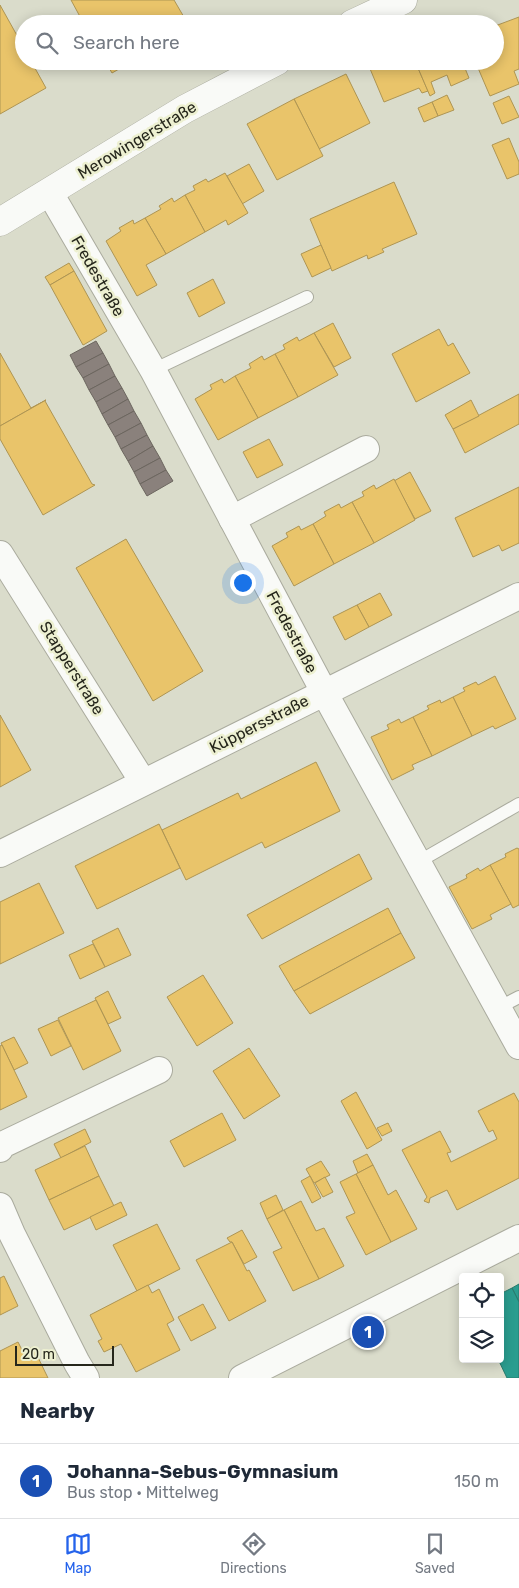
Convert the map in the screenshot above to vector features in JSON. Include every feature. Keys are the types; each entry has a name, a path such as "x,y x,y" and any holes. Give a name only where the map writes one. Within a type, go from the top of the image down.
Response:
{"street":[{"path":"371,15 403,0"},
{"name":"Merowingerstraße","path":"0,222 185,109 260,70"},
{"name":"Fredestraße","path":"50,193 153,370 324,692 418,862 509,1003 519,1046"},
{"path":"232,519 366,449"},
{"name":"Stapperstraße","path":"0,554 143,782"},
{"name":"Küppersstraße","path":"0,854 519,596"},
{"path":"0,1149 2,1146 159,1070"},
{"path":"0,1206 25,1260 86,1378"},
{"path":"242,1378 519,1238"}],"lane":[{"path":"153,370 307,297"},
{"path":"418,862 519,804"}],"building: Homes":[{"path":"71,0 174,0 183,15 79,15"},
{"path":"0,5 15,32 15,70 36,70 46,88 0,114"},
{"path":"519,17 519,69 514,71 519,84 490,96 479,70 504,70 504,23"},
{"path":"371,70 419,70 428,91 422,93 419,88 384,102"},
{"path":"419,70 466,70 469,78 451,86 447,75 431,82 435,93 430,96"},
{"path":"346,74 370,123 319,149 294,99"},
{"path":"447,95 454,110 438,116 432,102"},
{"path":"509,96 519,117 502,124 493,103"},
{"path":"294,99 323,156 277,180 247,124"},
{"path":"432,102 438,116 424,122 418,108"},
{"path":"509,138 519,162 519,174 507,179 492,145"},
{"path":"249,164 264,191 242,204 227,176"},
{"path":"225,173 248,213 228,225 226,220 205,232 185,195 195,190 193,186 206,179 208,182"},
{"path":"394,182 417,234 382,249 384,252 368,259 367,255 332,271 310,219"},
{"path":"185,195 205,232 166,254 145,218 161,209 159,206 172,198 174,202"},
{"path":"145,218 166,254 146,265 157,285 137,296 106,241 121,231 119,228 133,220 134,224"},
{"path":"321,245 331,268 312,277 301,254"},
{"path":"69,263 74,271 50,285 45,277"},
{"path":"74,271 107,331 83,345 50,285"},
{"path":"213,279 225,303 199,317 187,293"},
{"path":"333,323 351,358 334,367 314,333"},
{"path":"439,329 448,346 453,343 470,373 416,402 392,354"},
{"path":"314,333 338,375 298,397 275,354 285,349 283,345 297,337 299,341"},
{"path":"0,353 31,408 46,400 0,426"},
{"path":"275,354 298,397 258,418 235,376 251,368 249,364 262,356 264,360"},
{"path":"235,376 258,418 218,440 195,399 212,389 210,385 222,379 224,383"},
{"path":"519,394 519,424 465,453 453,429"},
{"path":"46,400 92,484 95,485 43,515 0,439 0,426"},
{"path":"471,400 479,416 453,429 445,415"},
{"path":"269,439 283,465 257,478 243,452"},
{"path":"410,472 431,511 415,519 394,481"},
{"path":"394,479 415,520 374,543 352,502 364,496 362,492 374,485 376,489"},
{"path":"519,487 519,543 502,551 499,545 473,557 455,518"},
{"path":"352,502 374,543 334,564 313,524 326,516 324,512 339,504 341,508"},
{"path":"313,524 334,564 294,586 272,546 288,537 286,533 299,526 301,530"},
{"path":"126,539 203,671 153,701 76,568"},
{"path":"380,593 392,615 369,627 357,605"},
{"path":"357,605 369,627 345,640 333,617"},
{"path":"495,676 516,719 495,729 493,726 472,736 453,697 465,691 463,688 476,682 478,685"},
{"path":"453,697 472,736 432,756 413,717 429,709 427,706 440,700 441,703"},
{"path":"0,715 31,770 0,787"},
{"path":"413,717 432,756 412,765 414,769 392,780 371,737 389,729 387,725 399,719 401,723"},
{"path":"316,762 340,811 265,848 262,842 186,880 162,830 238,793 241,799"},
{"path":"159,824 180,868 97,909 75,866"},
{"path":"517,848 519,849 519,905 513,908 490,865 506,857 505,854"},
{"path":"359,854 372,879 262,939 247,915"},
{"path":"490,865 511,904 490,915 492,919 472,929 449,887 467,878 466,875 478,868 480,871"},
{"path":"39,883 64,933 0,964 0,902"},
{"path":"388,908 401,933 294,991 279,966"},
{"path":"118,928 131,955 105,967 92,941"},
{"path":"401,933 415,958 310,1014 294,991"},
{"path":"93,944 105,967 80,979 69,955"},
{"path":"203,975 233,1023 197,1046 167,997"},
{"path":"108,991 121,1018 108,1024 95,998"},
{"path":"96,1000 121,1051 83,1070 58,1018"},
{"path":"58,1020 71,1046 51,1056 38,1029"},
{"path":"14,1037 28,1063 14,1070 1,1043"},
{"path":"2,1045 27,1097 0,1110 0,1046"},
{"path":"249,1048 280,1096 244,1119 213,1071"},
{"path":"356,1092 382,1140 367,1149 341,1101"},
{"path":"514,1093 519,1102 519,1178 457,1210 447,1190 430,1198 429,1203 424,1201 427,1197 402,1150 440,1131 451,1152 447,1153 451,1162 497,1139 493,1130 489,1132 478,1111"},
{"path":"222,1113 236,1140 184,1167 170,1141"},
{"path":"388,1123 392,1131 382,1136 377,1128"},
{"path":"85,1129 91,1142 61,1158 54,1144"},
{"path":"85,1146 99,1176 49,1200 35,1170"},
{"path":"367,1154 373,1165 358,1173 353,1161"},
{"path":"321,1161 330,1175 314,1183 306,1169"},
{"path":"373,1165 388,1195 396,1190 417,1229 391,1242 356,1174"},
{"path":"356,1174 391,1242 366,1255 346,1217 355,1213 340,1182"},
{"path":"99,1176 114,1206 64,1230 49,1200"},
{"path":"310,1176 321,1198 312,1203 301,1181"},
{"path":"325,1177 333,1192 323,1197 315,1183"},
{"path":"276,1195 283,1210 267,1219 260,1203"},
{"path":"301,1201 316,1231 324,1228 344,1266 319,1279 284,1210"},
{"path":"121,1202 127,1215 96,1230 90,1217"},
{"path":"284,1210 319,1279 293,1291 273,1252 282,1248 267,1219"},
{"path":"157,1224 180,1269 137,1291 113,1245"},
{"path":"242,1230 257,1257 244,1264 232,1242 227,1238"},
{"path":"232,1242 266,1301 229,1321 196,1260"},
{"path":"4,1276 18,1306 0,1315 0,1278"},
{"path":"148,1285 152,1293 159,1289 174,1320 167,1324 180,1350 136,1372 121,1344 104,1352 98,1341 102,1339 90,1315"},
{"path":"203,1304 216,1328 191,1341 178,1317"},
{"path":"18,1342 23,1352 33,1347 48,1378 0,1378 0,1351"}],"building: Schools":[{"path":"519,1284 519,1302 512,1288"},
{"path":"512,1288 519,1302 519,1378 507,1378 500,1363 504,1363 504,1292"}],"building: Industry":[{"path":"96,341 103,353 76,367 70,355"},
{"path":"103,353 109,364 83,378 76,367"},
{"path":"109,364 115,376 89,390 83,378"},
{"path":"115,376 122,388 96,402 89,390"},
{"path":"122,388 128,399 102,414 96,402"},
{"path":"128,399 134,411 108,425 102,414"},
{"path":"134,411 141,423 115,437 108,425"},
{"path":"141,423 147,435 121,449 115,437"},
{"path":"147,435 153,446 128,461 121,449"},
{"path":"153,446 160,458 134,472 128,461"},
{"path":"160,458 166,470 140,484 134,472"},
{"path":"166,470 173,481 147,496 140,484"}],"place":[{"name":"Johanna-Sebus-Gymnasium","path":"368,1332"}]}
